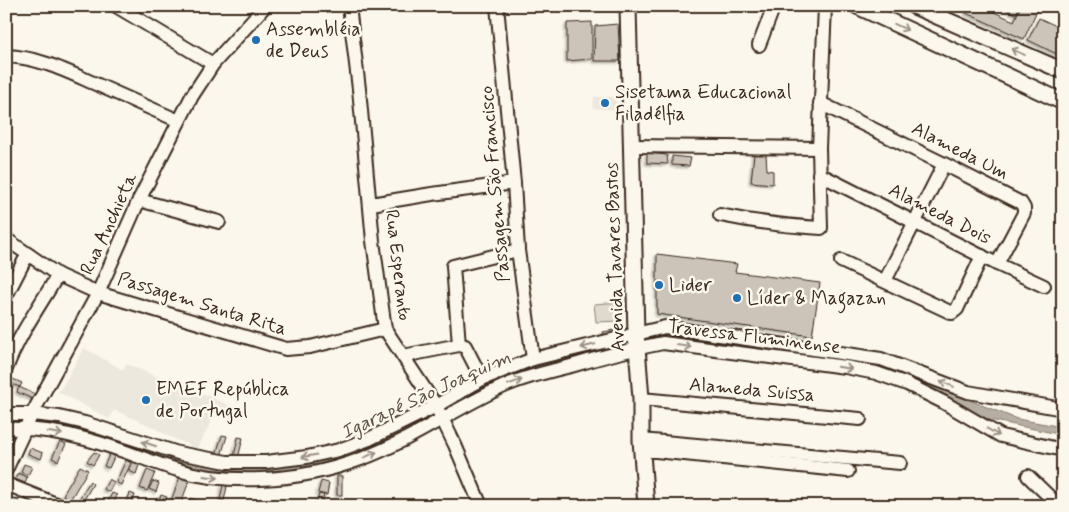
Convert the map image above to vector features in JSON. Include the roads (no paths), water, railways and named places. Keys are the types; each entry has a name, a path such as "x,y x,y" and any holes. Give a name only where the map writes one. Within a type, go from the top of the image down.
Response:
{"main road":[{"name":"Avenida Tavares Bastos","path":"628,6 636,341 646,506"},
{"path":"857,6 1063,102"},
{"path":"914,6 1063,71"}],"street":[{"path":"116,6 213,64"},
{"name":"Rua Anchieta","path":"6,470 28,422 98,293 140,200 192,96 213,64 265,6"},
{"name":"Rua Esperanto","path":"349,6 371,204 373,241 385,329 439,412 481,506"},
{"name":"Passagem São Francisco","path":"497,6 514,183 518,250 533,359"},
{"path":"759,45 774,6"},
{"path":"720,215 767,223 820,228 820,103 825,6"},
{"path":"6,56 18,56 57,67 180,121"},
{"name":"Alameda Um","path":"820,103 1021,203 1024,213 997,264"},
{"path":"632,146 819,148"},
{"path":"885,281 944,164"},
{"name":"Alameda Dois","path":"819,174 1044,286"},
{"path":"371,204 514,183"},
{"path":"140,200 219,222"},
{"name":"Passagem Santa Rita","path":"6,239 58,275 98,293 286,349 310,347 385,329"},
{"path":"459,345 453,266 518,250"},
{"path":"6,296 29,255"},
{"path":"841,261 954,312 982,256"},
{"path":"6,369 25,331 58,275"},
{"path":"6,414 28,422 59,417 85,423 178,453 227,462 266,462 307,457 339,450 439,412 482,380 533,359 636,341 665,327 881,359 968,392 1063,409"},
{"name":"Travessa Fluminense","path":"6,429 28,422 197,475 232,479 261,479 303,475 327,470 361,459 405,439 439,412 486,395 512,383 636,341 836,366 876,373 907,384 943,402 1001,436 1063,450"},
{"path":"403,356 459,345 465,346 482,380"},
{"name":"Alameda Suissa","path":"641,399 860,418"},
{"path":"642,445 900,463"},
{"path":"642,445 656,451 848,471"},
{"path":"1028,476 1059,506"},
{"path":"6,484 61,506"}],"place":[{"name":"Assembléia de Deus","path":"256,40"},
{"name":"Sisetama Educacional Filadélfia","path":"605,103"},
{"name":"Lider","path":"659,285"},
{"name":"Líder & Magazan","path":"737,298"},
{"name":"EMEF República de Portugal","path":"146,400"}],"water label":[{"name":"Igarapé São Joaquim","path":"426,395"}]}
